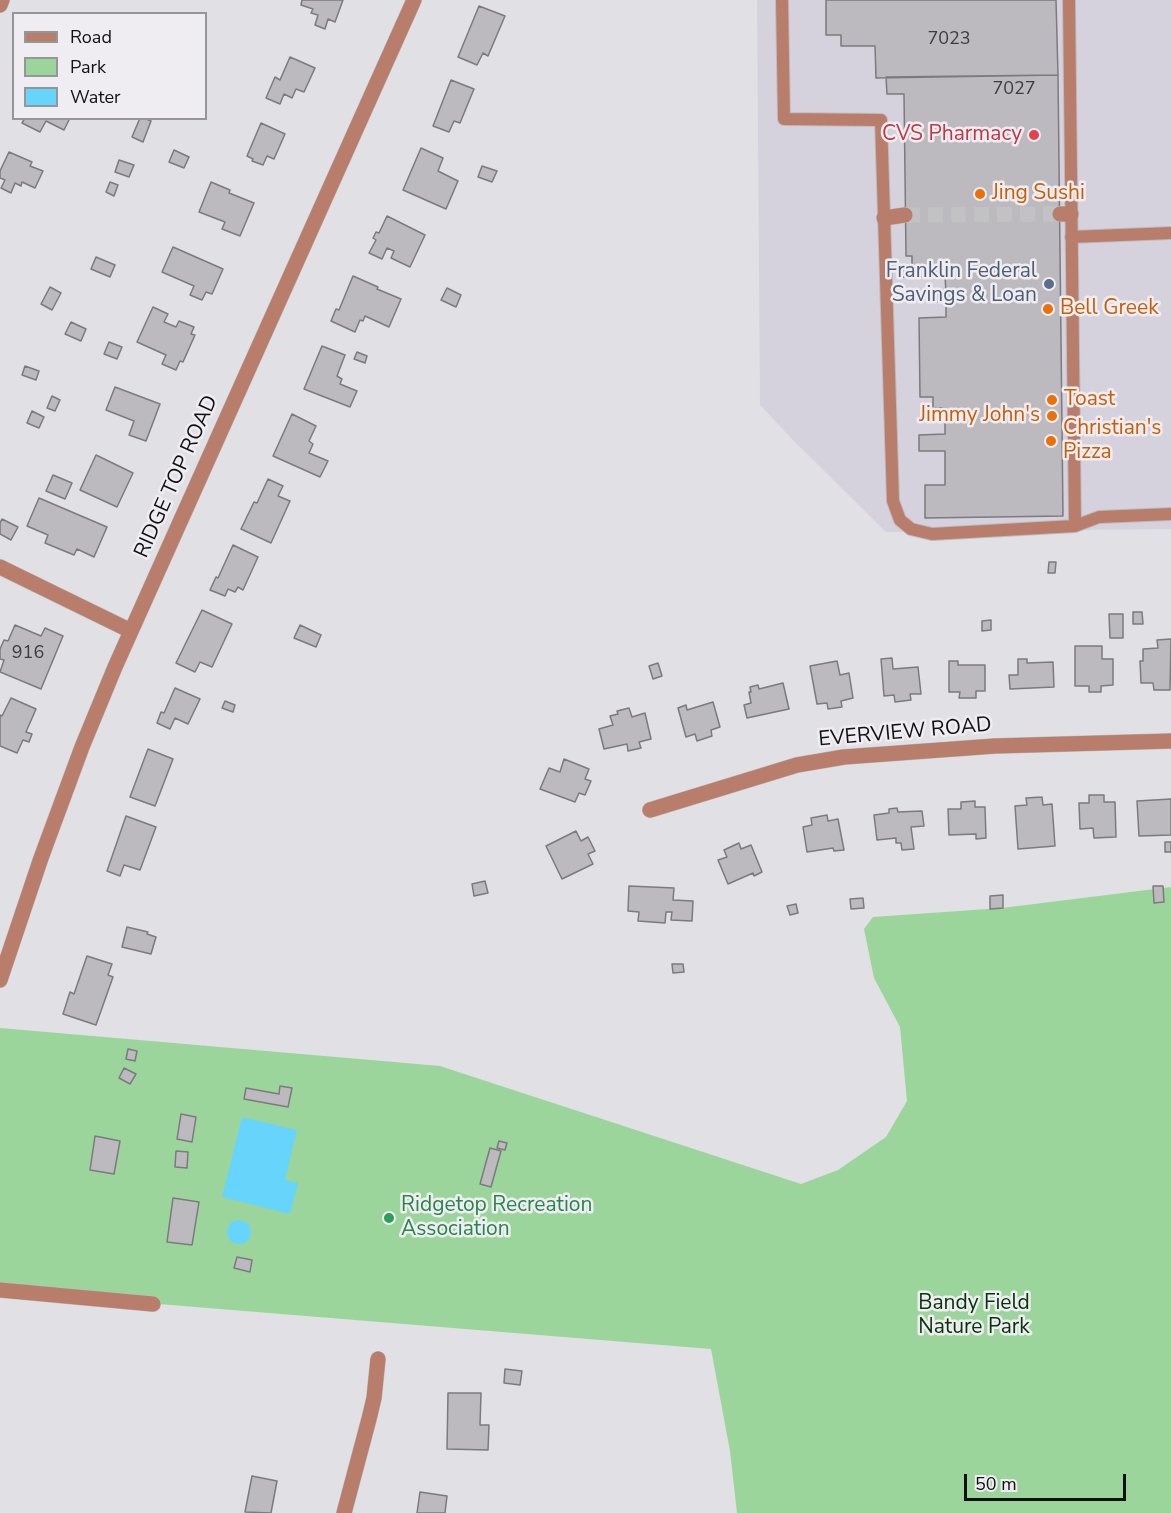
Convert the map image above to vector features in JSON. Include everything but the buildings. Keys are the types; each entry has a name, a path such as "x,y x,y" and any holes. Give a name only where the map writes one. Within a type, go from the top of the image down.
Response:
{"street":[{"path":"0,4 2,0"},
{"name":"RIDGE TOP ROAD","path":"0,980 41,858 82,747 131,631 414,0"},
{"path":"884,218 905,215"},
{"path":"0,567 131,631"},
{"name":"EVERVIEW ROAD","path":"650,810 796,765 844,757 994,746 1171,741"},
{"path":"0,1290 153,1304"},
{"path":"344,1513 374,1398 378,1359"}],"lane":[{"path":"782,0 784,119 881,120 893,501 900,520 911,530 932,534 1075,526 1100,518 1171,514"},
{"path":"1069,0 1066,214 1071,237 1075,526"},
{"path":"1071,237 1171,233"}],"shaded area":[{"path":"757,0 1171,0 1171,529 886,532 760,405"}],"green space":[{"name":"Bandy Field Nature Park","path":"1171,887 1171,1513 737,1513 730,1451 711,1349 0,1289 0,1028 440,1066 801,1184 838,1170 886,1137 907,1101 900,1027 874,978 864,929 873,917 1002,908"}],"water":[{"path":"242,1117 297,1130 285,1180 298,1183 290,1214 222,1197"},
{"path":"239,1220 247,1224 251,1232 247,1240 239,1244 231,1240 227,1232 231,1224"}],"tunnel":[{"path":"905,215 1060,214"}],"place":[{"name":"CVS Pharmacy","path":"1034,135"},
{"name":"Jing Sushi","path":"980,194"},
{"name":"Franklin Federal Savings & Loan","path":"1049,284"},
{"name":"Bell Greek","path":"1048,309"},
{"name":"Toast","path":"1052,400"},
{"name":"Jimmy John's","path":"1052,416"},
{"name":"Christian's Pizza","path":"1051,441"},
{"name":"Ridgetop Recreation Association","path":"389,1218"}]}
